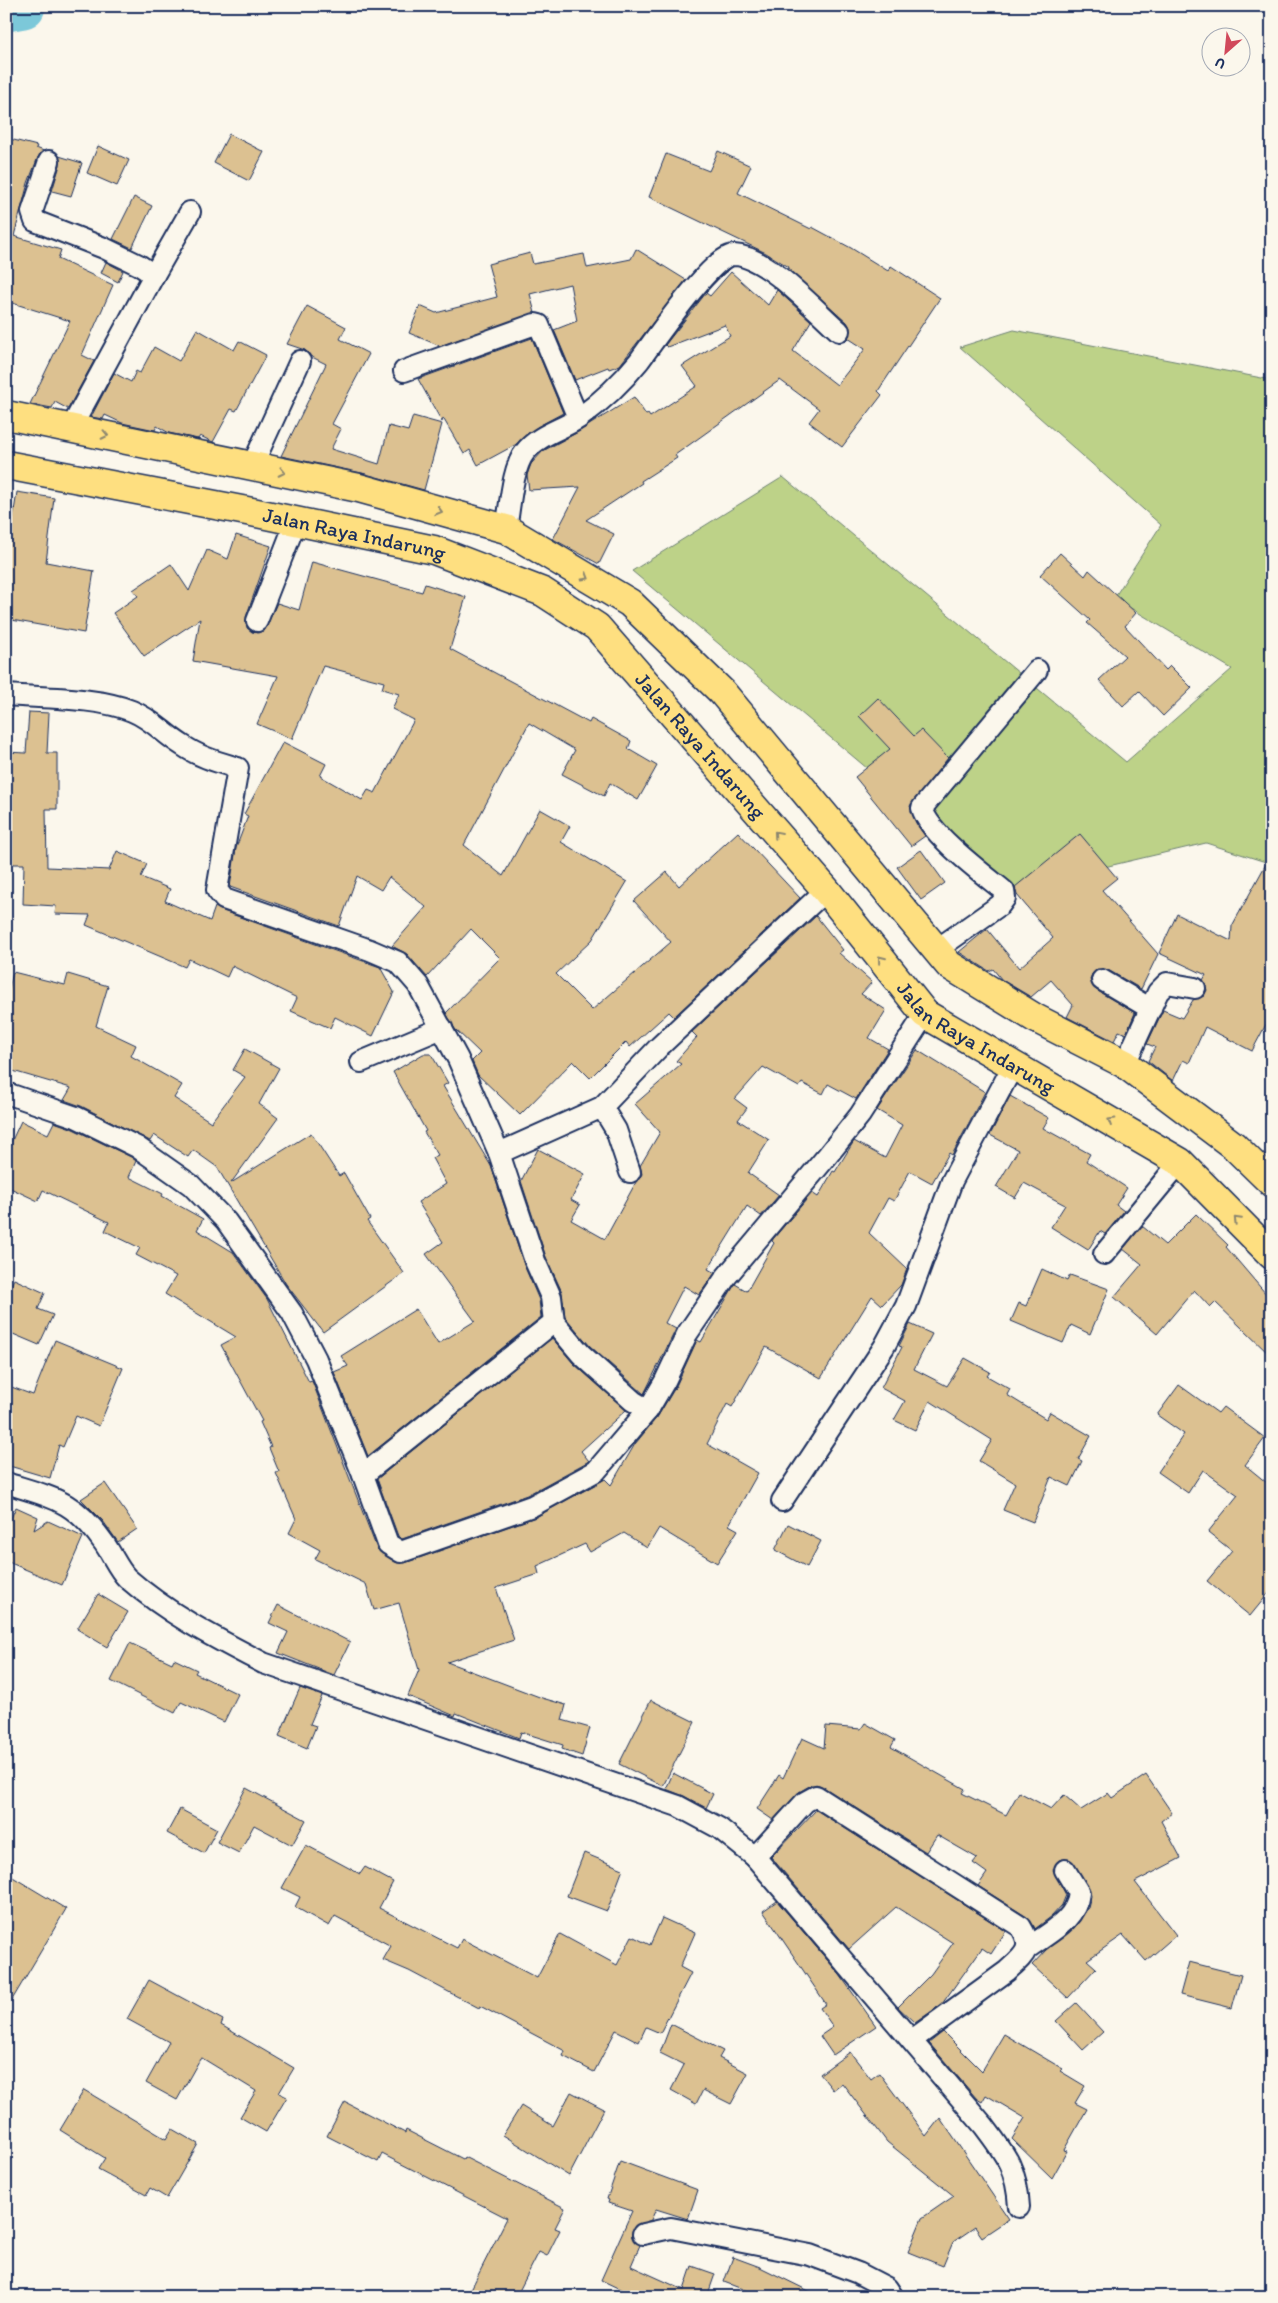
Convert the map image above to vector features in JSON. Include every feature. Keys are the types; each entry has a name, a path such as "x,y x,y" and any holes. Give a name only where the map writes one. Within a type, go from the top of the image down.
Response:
{"highway":[{"name":"Jalan Raya Indarung","path":"6,415 359,488 506,529 630,603 722,692 949,965 1035,1018 1125,1064 1234,1146 1272,1183"},
{"name":"Jalan Raya Indarung","path":"6,465 296,521 434,550 543,592 597,627 826,890 925,1014 1180,1162 1272,1255"}],"street":[{"path":"49,161 32,212 35,221 104,248 139,265 154,275"},
{"path":"71,428 190,212"},
{"path":"506,529 516,472 524,453 542,438 578,418 622,382 689,294 719,262 731,255 743,256 768,267 839,332"},
{"path":"404,371 535,324 539,325 578,418"},
{"path":"252,466 300,361"},
{"path":"257,621 296,521"},
{"path":"936,950 1000,905 1005,898 1004,891 946,840 924,815 922,808 1037,670"},
{"path":"6,695 106,704 132,710 157,724 181,745 204,758 238,768 217,890 224,899 370,950 398,962 418,985 458,1059 499,1153 535,1261 551,1297 554,1322 581,1354 633,1401 648,1410"},
{"path":"499,1153 602,1107 660,1046 826,890"},
{"path":"1102,980 1151,1008"},
{"path":"1125,1064 1158,992 1167,983 1195,988"},
{"path":"6,1094 76,1118 137,1146 191,1186 226,1221 292,1313 316,1359 363,1475 388,1544 401,1552 532,1506 596,1471 648,1410 665,1381 687,1334 726,1277 860,1115 925,1014"},
{"path":"361,1062 442,1028"},
{"path":"782,1501 884,1347 906,1306 952,1181 1014,1064"},
{"path":"602,1107 616,1130 630,1172"},
{"path":"1104,1254 1180,1162"},
{"path":"363,1475 554,1322"},
{"path":"6,1483 56,1499 73,1507 104,1543 125,1576 164,1608 263,1664 678,1806 719,1828 755,1857 984,2126 1008,2158 1018,2189 1019,2207"},
{"path":"755,1857 805,1802 816,1796 1021,1927 1028,1937 1028,1948"},
{"path":"912,2040 1007,1971 1028,1948 1068,1919 1074,1910 1079,1893 1065,1870"},
{"path":"643,2234 671,2228 810,2254 887,2288 893,2297"}],"green space":[{"path":"1014,330 1272,380 1272,864 1206,843 1011,889 632,571 783,477 1126,762 1232,669 1114,598 1161,525 960,347"}],"building":[{"path":"229,134 264,152 249,181 214,163"},
{"path":"6,138 37,146 36,148 44,151 38,157 28,183 14,236 61,250 58,259 113,285 82,355 94,361 68,409 55,402 52,408 30,404 70,321 6,301"},
{"path":"98,146 129,160 117,186 87,173"},
{"path":"718,151 751,166 738,193 811,229 812,227 888,271 891,266 940,298 878,391 882,395 842,447 809,422 819,409 780,380 675,455 677,458 586,520 614,534 599,564 553,539 580,487 529,490 527,475 531,464 543,451 578,432 634,397 646,415 648,414 650,417 697,386 682,366 730,336 725,325 667,347 665,345 706,293 710,296 731,272 768,305 777,290 811,321 793,351 837,385 865,349 848,338 850,328 847,322 788,269 789,267 766,253 649,197 666,154 709,171"},
{"path":"59,156 82,163 71,196 52,191 60,165"},
{"path":"134,197 152,206 132,248 113,239"},
{"path":"636,249 686,280 620,365 609,369 608,367 575,380 554,330 577,321 570,284 530,294 535,313 440,346 409,333 420,306 436,313 497,297 488,264 530,253 533,264 584,254 587,268 631,259"},
{"path":"106,262 123,271 118,282 101,273"},
{"path":"307,306 346,327 340,339 369,354 332,424 341,429 331,449 379,464 389,426 408,431 413,416 442,424 424,490 362,473 281,456 326,364 310,356 305,350 287,344"},
{"path":"197,329 234,350 239,341 266,355 236,411 231,409 213,442 200,436 198,439 169,433 157,426 155,430 122,423 105,415 103,419 91,417 114,373 131,382 136,371 140,373 154,347 179,361"},
{"path":"532,338 563,413 537,427 515,445 478,465 470,450 464,454 443,418 442,422 418,379"},
{"path":"17,492 54,498 46,562 94,571 84,633 6,619 6,536 10,537"},
{"path":"236,535 271,546 246,617 247,628 252,632 258,633 265,630 277,603 299,610 312,562 422,592 425,584 466,597 450,649 589,723 591,719 631,741 628,749 657,766 638,800 610,783 604,796 562,774 575,750 529,723 464,845 503,876 540,809 570,826 561,842 627,882 592,940 556,974 592,1010 671,942 634,901 667,872 679,886 738,832 800,898 674,1017 669,1012 630,1047 626,1042 590,1078 573,1061 520,1115 478,1075 472,1061 480,1053 455,1029 446,1013 500,958 471,929 427,977 407,954 392,946 426,907 389,877 381,890 357,876 339,926 230,887 236,848 248,816 244,814 283,742 326,764 320,776 362,800 368,790 375,793 414,720 392,709 399,694 382,689 384,682 323,666 292,739 257,724 278,676 193,661 200,619 144,656 113,613 138,596 133,590 171,564 189,591 207,550 228,559"},
{"path":"1060,553 1085,576 1089,570 1136,613 1125,626 1166,670 1170,666 1192,688 1163,716 1139,691 1123,706 1099,680 1125,656 1087,623 1090,620 1040,575"},
{"path":"878,698 914,736 921,730 948,758 910,806 916,823 925,836 911,846 855,777 890,749 859,716"},
{"path":"29,712 49,713 47,753 57,753 57,809 46,809 47,867 109,870 117,851 147,864 141,877 170,889 165,901 210,921 215,907 380,967 394,992 373,1036 335,1017 330,1028 291,1011 297,998 232,966 227,977 189,959 185,967 86,925 90,915 55,914 56,906 23,904 24,864 6,864 6,752 26,753"},
{"path":"1080,834 1117,878 1102,890 1158,954 1141,989 1108,970 1097,969 1092,974 1090,980 1096,990 1135,1013 1126,1034 1119,1031 1114,1041 1067,1017 1073,1005 1051,980 1031,997 1002,980 993,969 989,971 959,952 987,929 1019,968 1053,938 1017,895 1015,887"},
{"path":"921,850 945,883 921,900 897,867"},
{"path":"1272,853 1272,1013 1252,1051 1205,1027 1189,1063 1183,1060 1173,1081 1148,1061 1155,1047 1147,1044 1163,1010 1182,1018 1193,1000 1204,996 1207,990 1203,980 1206,975 1159,953 1177,914 1231,941 1232,926"},
{"path":"816,916 843,950 839,953 872,982 861,994 886,1010 869,1038 888,1049 856,1099 828,1084 823,1094 802,1083 799,1087 763,1067 735,1099 747,1108 738,1120 769,1140 748,1173 779,1195 761,1216 747,1206 708,1269 715,1273 699,1295 684,1286 665,1323 676,1329 644,1394 590,1346 565,1317 562,1292 546,1257 521,1181 538,1149 585,1174 571,1200 580,1205 571,1220 605,1239 642,1174 640,1166 660,1132 635,1104 681,1064 676,1061 697,1037 692,1032"},
{"path":"13,972 65,985 68,974 108,986 96,1026 136,1045 131,1056 182,1085 174,1098 211,1122 245,1077 233,1070 245,1049 279,1068 259,1104 278,1118 231,1183 311,1133 339,1176 344,1173 370,1219 367,1221 404,1273 323,1332 286,1284 217,1167 193,1150 188,1157 154,1135 150,1141 81,1106 64,1100 71,1088 6,1069 6,1001"},
{"path":"917,1050 985,1092 952,1155 949,1153 932,1183 910,1171 894,1201 888,1198 869,1233 907,1269 901,1285 882,1305 872,1296 821,1378 766,1347 732,1407 727,1404 707,1444 758,1473 729,1525 738,1530 717,1563 659,1528 647,1548 624,1533 590,1552 585,1544 537,1566 539,1574 496,1588 514,1640 447,1662 542,1698 566,1705 562,1720 590,1728 582,1756 562,1749 563,1745 521,1732 519,1738 456,1713 455,1716 408,1696 419,1670 399,1603 374,1610 366,1584 315,1559 320,1550 289,1533 296,1519 276,1473 279,1472 260,1422 262,1421 221,1345 236,1337 165,1294 176,1276 136,1255 140,1248 105,1231 109,1222 43,1190 38,1201 6,1186 6,1153 21,1121 48,1134 54,1122 71,1128 131,1157 136,1161 129,1177 163,1194 162,1196 203,1219 197,1230 233,1252 267,1299 309,1382 312,1381 377,1549 395,1562 405,1563 536,1517 605,1479 611,1485 635,1444 658,1416 676,1386 697,1340 701,1342 735,1284 747,1291 774,1243 773,1239 812,1193 818,1197 854,1141 885,1158 902,1125 877,1110"},
{"path":"423,1054 431,1054 448,1083 443,1086 491,1166 524,1265 539,1300 541,1317 368,1456 334,1372 348,1366 341,1356 416,1309 438,1344 475,1321 426,1254 443,1242 418,1202 446,1184 432,1158 438,1155 393,1072"},
{"path":"1010,1096 1049,1118 1043,1128 1090,1154 1086,1161 1127,1188 1116,1205 1124,1211 1105,1234 1100,1231 1088,1250 1051,1227 1065,1205 1024,1183 1015,1198 996,1187 1018,1150 990,1135"},
{"path":"1196,1214 1228,1245 1226,1247 1272,1301 1272,1357 1215,1302 1210,1307 1194,1290 1157,1334 1114,1297 1142,1264 1123,1249 1142,1226 1165,1245"},
{"path":"1042,1269 1067,1281 1070,1275 1109,1289 1090,1334 1071,1325 1063,1343 1011,1321 1019,1303 1026,1306"},
{"path":"14,1279 45,1293 38,1309 53,1315 39,1345 6,1331 6,1295"},
{"path":"910,1324 932,1334 914,1369 947,1386 965,1358 990,1372 987,1376 1010,1389 1007,1395 1046,1419 1050,1412 1091,1436 1078,1459 1082,1461 1070,1486 1051,1477 1033,1522 1003,1510 1015,1483 979,1461 992,1440 930,1401 915,1430 894,1420 905,1401 881,1388 902,1347 899,1346"},
{"path":"552,1338 573,1363 626,1410 581,1451 589,1461 527,1495 402,1539 398,1536 377,1479"},
{"path":"55,1340 123,1368 99,1426 76,1416 63,1447 59,1445 50,1478 6,1465 6,1385 33,1395"},
{"path":"1179,1385 1218,1413 1223,1407 1265,1438 1245,1465 1272,1487 1272,1589 1250,1616 1207,1581 1232,1551 1208,1532 1238,1495 1203,1470 1188,1493 1158,1472 1184,1434 1157,1415"},
{"path":"105,1483 137,1529 118,1542 103,1521 81,1499"},
{"path":"16,1507 38,1517 34,1530 48,1521 83,1537 62,1585 6,1561 6,1529"},
{"path":"788,1524 821,1541 807,1567 775,1550"},
{"path":"98,1594 128,1612 107,1647 77,1629"},
{"path":"278,1605 350,1642 334,1675 278,1653 288,1632 269,1623"},
{"path":"130,1643 172,1663 174,1659 197,1670 195,1673 238,1694 224,1722 181,1702 175,1713 111,1681"},
{"path":"300,1688 322,1696 310,1724 316,1726 307,1748 279,1736"},
{"path":"651,1700 695,1722 663,1786 619,1764"},
{"path":"865,1723 895,1740 891,1747 965,1789 962,1793 1006,1815 1019,1792 1051,1809 1064,1795 1081,1810 1108,1793 1112,1798 1146,1775 1172,1813 1161,1821 1181,1858 1135,1882 1176,1935 1146,1961 1123,1935 1087,1960 1096,1968 1068,1998 1032,1965 1046,1950 1075,1927 1088,1908 1091,1896 1089,1888 1071,1860 1059,1860 1053,1870 1066,1895 1062,1905 1052,1916 1035,1929 1027,1917 978,1886 987,1873 973,1863 977,1858 937,1835 926,1852 822,1786 811,1785 799,1792 773,1820 757,1809 779,1775 783,1778 802,1738 824,1748 826,1726 861,1729"},
{"path":"673,1773 713,1794 706,1808 666,1789"},
{"path":"246,1788 306,1820 292,1845 254,1825 239,1853 217,1842"},
{"path":"180,1809 217,1829 204,1853 167,1833"},
{"path":"816,1810 1006,1931 991,1954 982,1948 942,2004 915,2023 898,2007 931,1974 953,1943 896,1907 849,1949 771,1857"},
{"path":"306,1845 360,1874 365,1867 393,1882 379,1908 457,1948 462,1939 537,1978 560,1934 617,1965 632,1936 650,1945 662,1918 695,1933 680,1967 691,1973 660,2033 646,2027 639,2042 616,2030 594,2072 563,2056 565,2051 480,2006 479,2008 409,1971 383,1960 391,1946 335,1916 329,1926 295,1907 300,1897 282,1888"},
{"path":"584,1853 623,1869 607,1911 567,1896"},
{"path":"6,1873 66,1909 6,2010"},
{"path":"777,1901 840,1975 876,2026 833,2055 820,2036 833,2027 820,2008 826,2004 763,1911"},
{"path":"1189,1962 1241,1975 1232,2008 1180,1995"},
{"path":"149,1980 223,2020 221,2025 294,2068 279,2093 287,2097 266,2132 240,2117 256,2091 202,2058 177,2100 146,2083 169,2042 127,2019"},
{"path":"1076,2003 1103,2032 1083,2050 1056,2021"},
{"path":"671,2024 723,2051 719,2058 748,2073 731,2104 703,2090 696,2104 671,2090 684,2065 660,2053"},
{"path":"943,2032 982,2071 1004,2034 1063,2069 1060,2071 1085,2086 1075,2103 1087,2109 1064,2150 1067,2151 1052,2178 1012,2139 1025,2118 986,2095 982,2102 977,2099 929,2043"},
{"path":"850,2052 871,2079 879,2073 926,2136 940,2118 1009,2219 982,2237 975,2227 953,2242 943,2266 908,2252 922,2218 954,2196 887,2142 842,2083 833,2090 820,2074"},
{"path":"84,2090 166,2139 172,2129 198,2144 167,2198 150,2188 146,2195 98,2169 105,2158 60,2130"},
{"path":"571,2092 604,2109 569,2176 503,2135 521,2106 553,2126"},
{"path":"345,2102 405,2133 406,2130 463,2159 464,2157 565,2208 555,2228 560,2230 547,2256 539,2252 516,2297 467,2297 507,2218 382,2154 378,2162 327,2136"},
{"path":"620,2161 698,2190 688,2219 656,2209 651,2220 635,2226 632,2237 640,2245 631,2266 684,2290 692,2266 715,2274 707,2297 619,2297 622,2290 601,2280 632,2211 608,2203 609,2200 607,2199"},
{"path":"733,2257 760,2267 821,2297 763,2297 724,2282"}],"waterway":[{"path":"6,9 23,6"}]}
